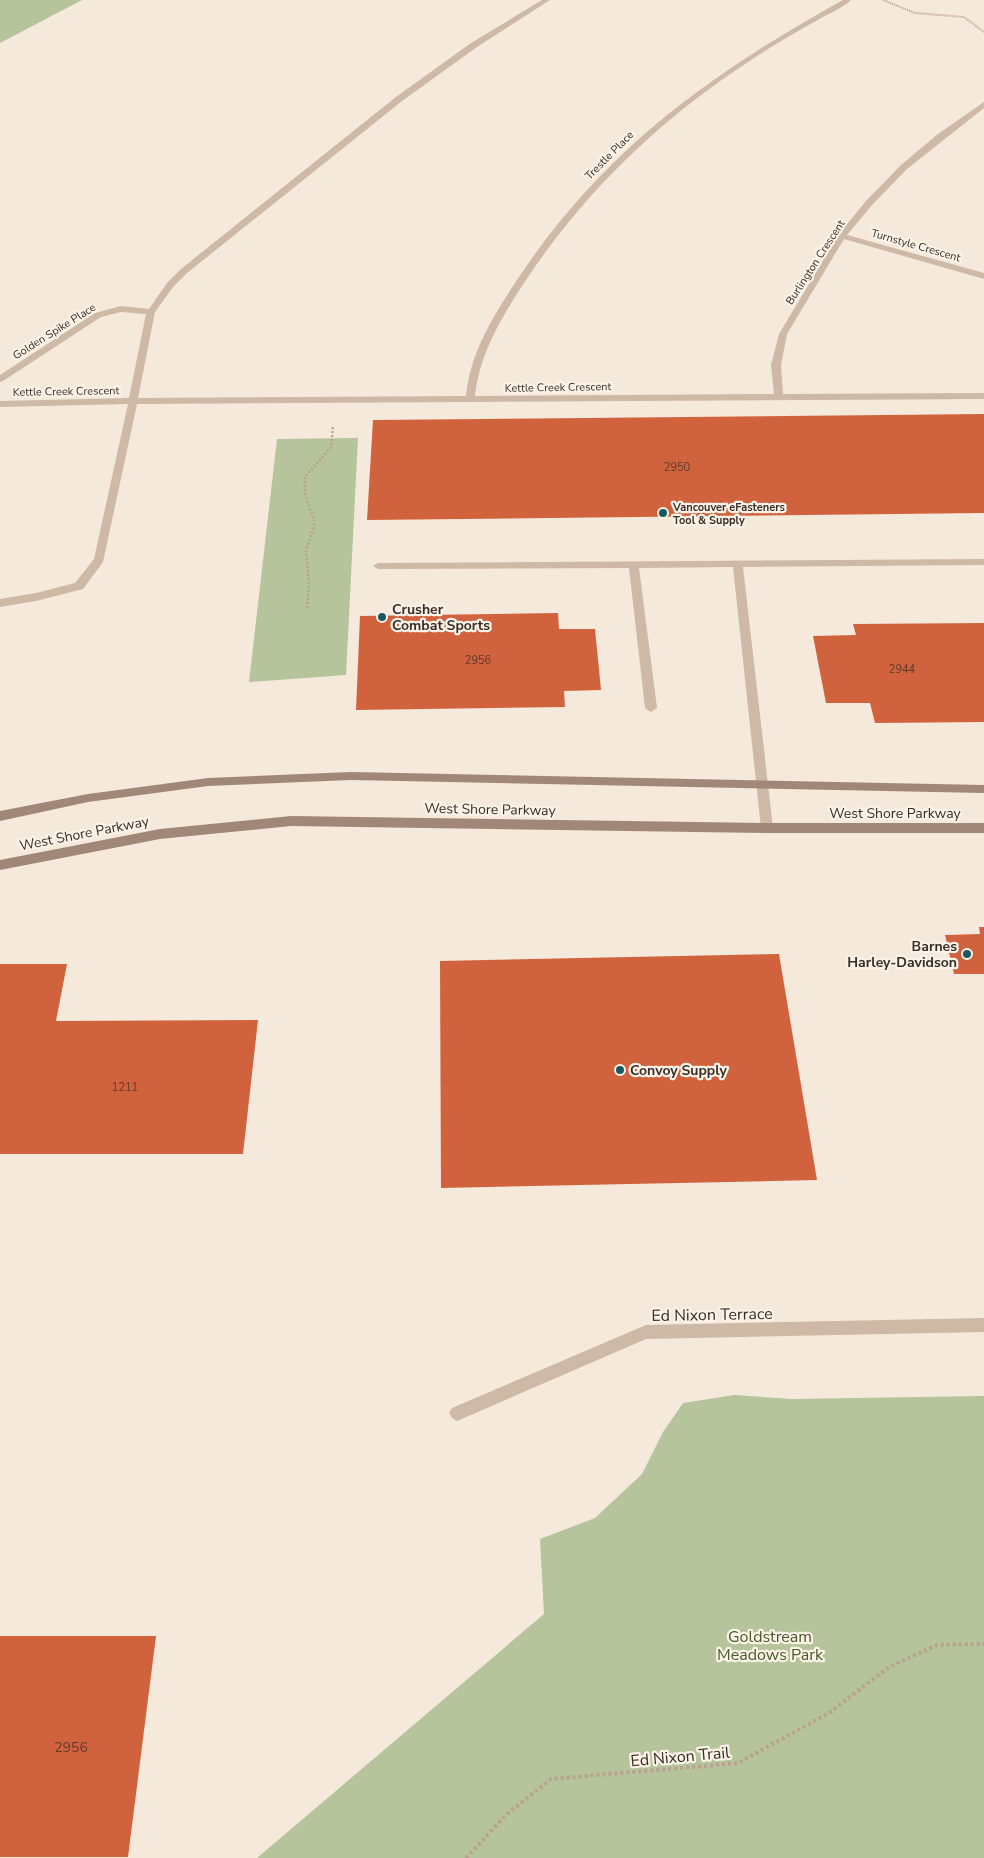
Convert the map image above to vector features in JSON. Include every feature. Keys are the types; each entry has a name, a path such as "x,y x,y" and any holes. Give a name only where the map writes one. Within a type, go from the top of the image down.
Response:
{"main road":[{"name":"West Shore Parkway","path":"0,816 88,798 208,782 350,776 762,786 984,789"},
{"name":"West Shore Parkway","path":"0,865 160,834 291,821 767,828 984,828"}],"street":[{"name":"Kettle Creek Crescent","path":"133,402 151,312 170,285 184,271 399,99 474,45 547,0"},
{"name":"Trestle Place","path":"470,399 472,373 499,317 531,262 566,217 603,176 641,139 696,93 759,51 848,0"},
{"name":"Burlington Crescent","path":"779,396 776,365 782,334 842,236 869,203 904,168 941,136 984,104"},
{"name":"Turnstyle Crescent","path":"842,236 984,276"},
{"name":"Golden Spike Place","path":"0,379 98,315 121,309 151,312"},
{"name":"Kettle Creek Crescent","path":"0,404 779,396 984,396"},
{"path":"0,603 36,597 79,586 99,560 133,402"},
{"path":"378,566 984,562"},
{"path":"738,564 767,828"},
{"path":"634,565 651,708"},
{"name":"Ed Nixon Terrace","path":"457,1413 646,1332 984,1326"}],"path":[{"path":"883,0 915,12 964,17 984,32"},
{"path":"307,608 309,583 306,551 315,523 305,494 304,477 331,447 334,417"},
{"name":"Ed Nixon Trail","path":"466,1858 507,1814 550,1780 738,1763 829,1713 889,1667 936,1645 984,1644"}],"green space":[{"path":"0,0 82,0 0,43"},
{"path":"358,438 346,675 249,682 277,439"},
{"name":"Goldstream Meadows Park","path":"735,1395 792,1399 984,1396 984,1858 257,1858 544,1614 540,1539 595,1518 642,1474 663,1432 683,1403"}],"building":[{"path":"984,414 984,513 367,520 373,420"},
{"path":"558,613 559,629 595,629 601,690 564,691 565,707 356,710 360,616"},
{"path":"984,623 984,722 875,723 870,703 826,703 813,636 856,635 853,624"},
{"name":"Barnes Harley-Davidson","path":"979,927 984,927 984,974 954,974 945,935 980,934"},
{"name":"Convoy Supply","path":"779,954 817,1180 441,1188 440,961"},
{"path":"0,964 67,964 56,1021 258,1020 243,1154 0,1154"},
{"path":"0,1636 156,1636 128,1857 0,1857"}],"place":[{"name":"Vancouver eFasteners Tool & Supply","path":"663,513"},
{"name":"Crusher Combat Sports","path":"382,617"},
{"name":"Barnes Harley-Davidson","path":"967,954"},
{"name":"Convoy Supply","path":"620,1070"}]}
